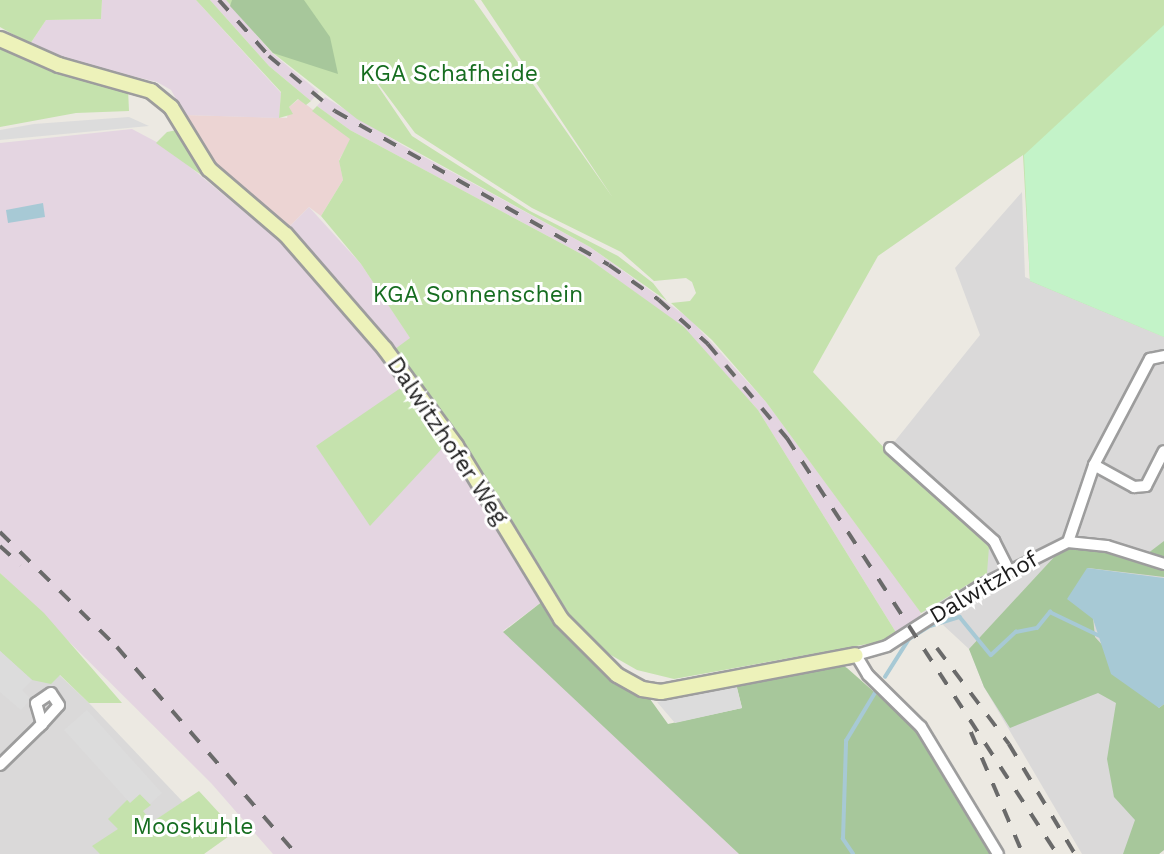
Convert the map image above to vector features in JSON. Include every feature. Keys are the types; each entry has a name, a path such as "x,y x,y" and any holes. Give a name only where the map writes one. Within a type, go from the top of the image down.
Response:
{"street":[{"name":"Dalwitzhofer Weg","path":"0,39 59,65 151,91 171,107 214,175 286,235 392,358 456,446 561,619 617,675 642,689 661,692 856,655 902,637"},
{"path":"1164,356 1150,359 1094,465 1069,542 1107,546 1164,564"},
{"path":"890,448 994,541 1009,570"},
{"path":"1094,465 1134,487 1146,486 1164,451"},
{"name":"Dalwitzhof","path":"902,637 1009,570 1069,542"},
{"path":"856,655 867,675 922,727 998,854"},
{"path":"0,765 42,724"}],"shaded area":[{"path":"102,0 196,0 281,93 279,118 185,115 171,90 157,82 69,61 30,44 46,20 101,19"},
{"path":"210,0 226,0 272,53 319,92 311,101 269,66"},
{"path":"325,97 402,145 590,247 690,319 766,402 907,593 921,613 918,619 897,634 758,410 683,327 585,256 350,130 317,106"},
{"path":"299,99 351,139 339,160 343,180 321,216 309,207 287,229 214,165 185,115 287,118 289,107"},
{"path":"129,117 149,126 0,140 0,130 34,124"},
{"path":"132,129 166,147 278,240 405,385 432,419 543,601 503,631 739,854 273,854 211,783 0,573 0,143"},
{"path":"1022,192 1025,277 1164,337 1164,850 1159,854 1082,854 984,687 969,649 928,611 921,613 887,451 980,335 955,268"},
{"path":"309,207 361,264 411,339 395,349 339,281 287,229"},
{"path":"0,619 89,703 183,802 103,854 0,854"},
{"path":"0,651 32,680 22,690 31,699 21,710 0,692"},
{"path":"736,684 742,708 675,723 657,702"},
{"path":"87,710 162,793 150,804 140,794 130,803 64,730"}],"green space":[{"path":"0,0 102,0 101,19 46,20 30,44 0,27"},
{"path":"196,0 210,0 269,66 311,101 306,105 298,99 289,107 293,114 279,118 281,92"},
{"name":"KGA Schafheide","path":"226,0 474,0 613,198 481,0 1164,0 1164,337 1030,281 1023,155 878,256 813,372 887,451 989,547 987,573 921,613 766,402 712,340 671,303 690,301 696,293 692,282 686,278 654,281 621,252 532,208 415,133 359,58 412,136 530,211 618,256 653,283 667,301 590,247 357,119 273,53"},
{"path":"232,0 304,0 330,37 338,74 273,53 230,6"},
{"path":"1164,25 1164,337 1030,281 1024,155"},
{"path":"0,45 128,89 129,111 76,113 0,127"},
{"name":"KGA Sonnenschein","path":"317,106 350,130 585,256 684,327 758,410 897,634 884,641 674,679 637,670 609,654 573,620 442,412 395,349 410,338 361,264 321,216 343,180 339,161 350,139 312,111"},
{"path":"177,130 214,184 156,143 167,132"},
{"path":"405,385 447,443 370,526 316,446"},
{"path":"1164,541 1164,577 1088,568 1095,637 1159,708 1164,704 1164,850 1159,854 1123,854 1135,820 1114,797 1107,759 1116,703 1098,693 1010,728 984,687 969,649 1068,542 1143,557"},
{"path":"0,573 44,613 122,703 89,703 60,675 51,684 32,680 0,651"},
{"path":"543,601 572,643 622,686 650,699 668,724 742,708 736,684 837,662 924,736 992,854 739,854 503,632"},
{"name":"Mooskuhle","path":"199,791 233,828 232,834 204,854 100,854 92,846 118,829 108,819 127,800 140,794 151,805 143,811 152,822"}],"water":[{"path":"43,203 45,217 8,223 6,210"},
{"path":"1087,568 1164,578 1164,704 1159,708 1111,674 1093,619 1067,599"}],"waterway":[{"path":"885,677 909,639 930,626 960,617 991,655 1016,632 1037,628 1050,612 1100,636"},
{"path":"853,854 843,839 846,741 875,693"}],"railway":[{"path":"219,0 269,56 335,111 609,265 659,300 708,344 787,438 1057,854"},
{"path":"0,532 117,647 296,854"},
{"path":"0,546 21,565"},
{"path":"937,648 1009,744 1075,854"},
{"path":"971,732 1023,854"}]}
